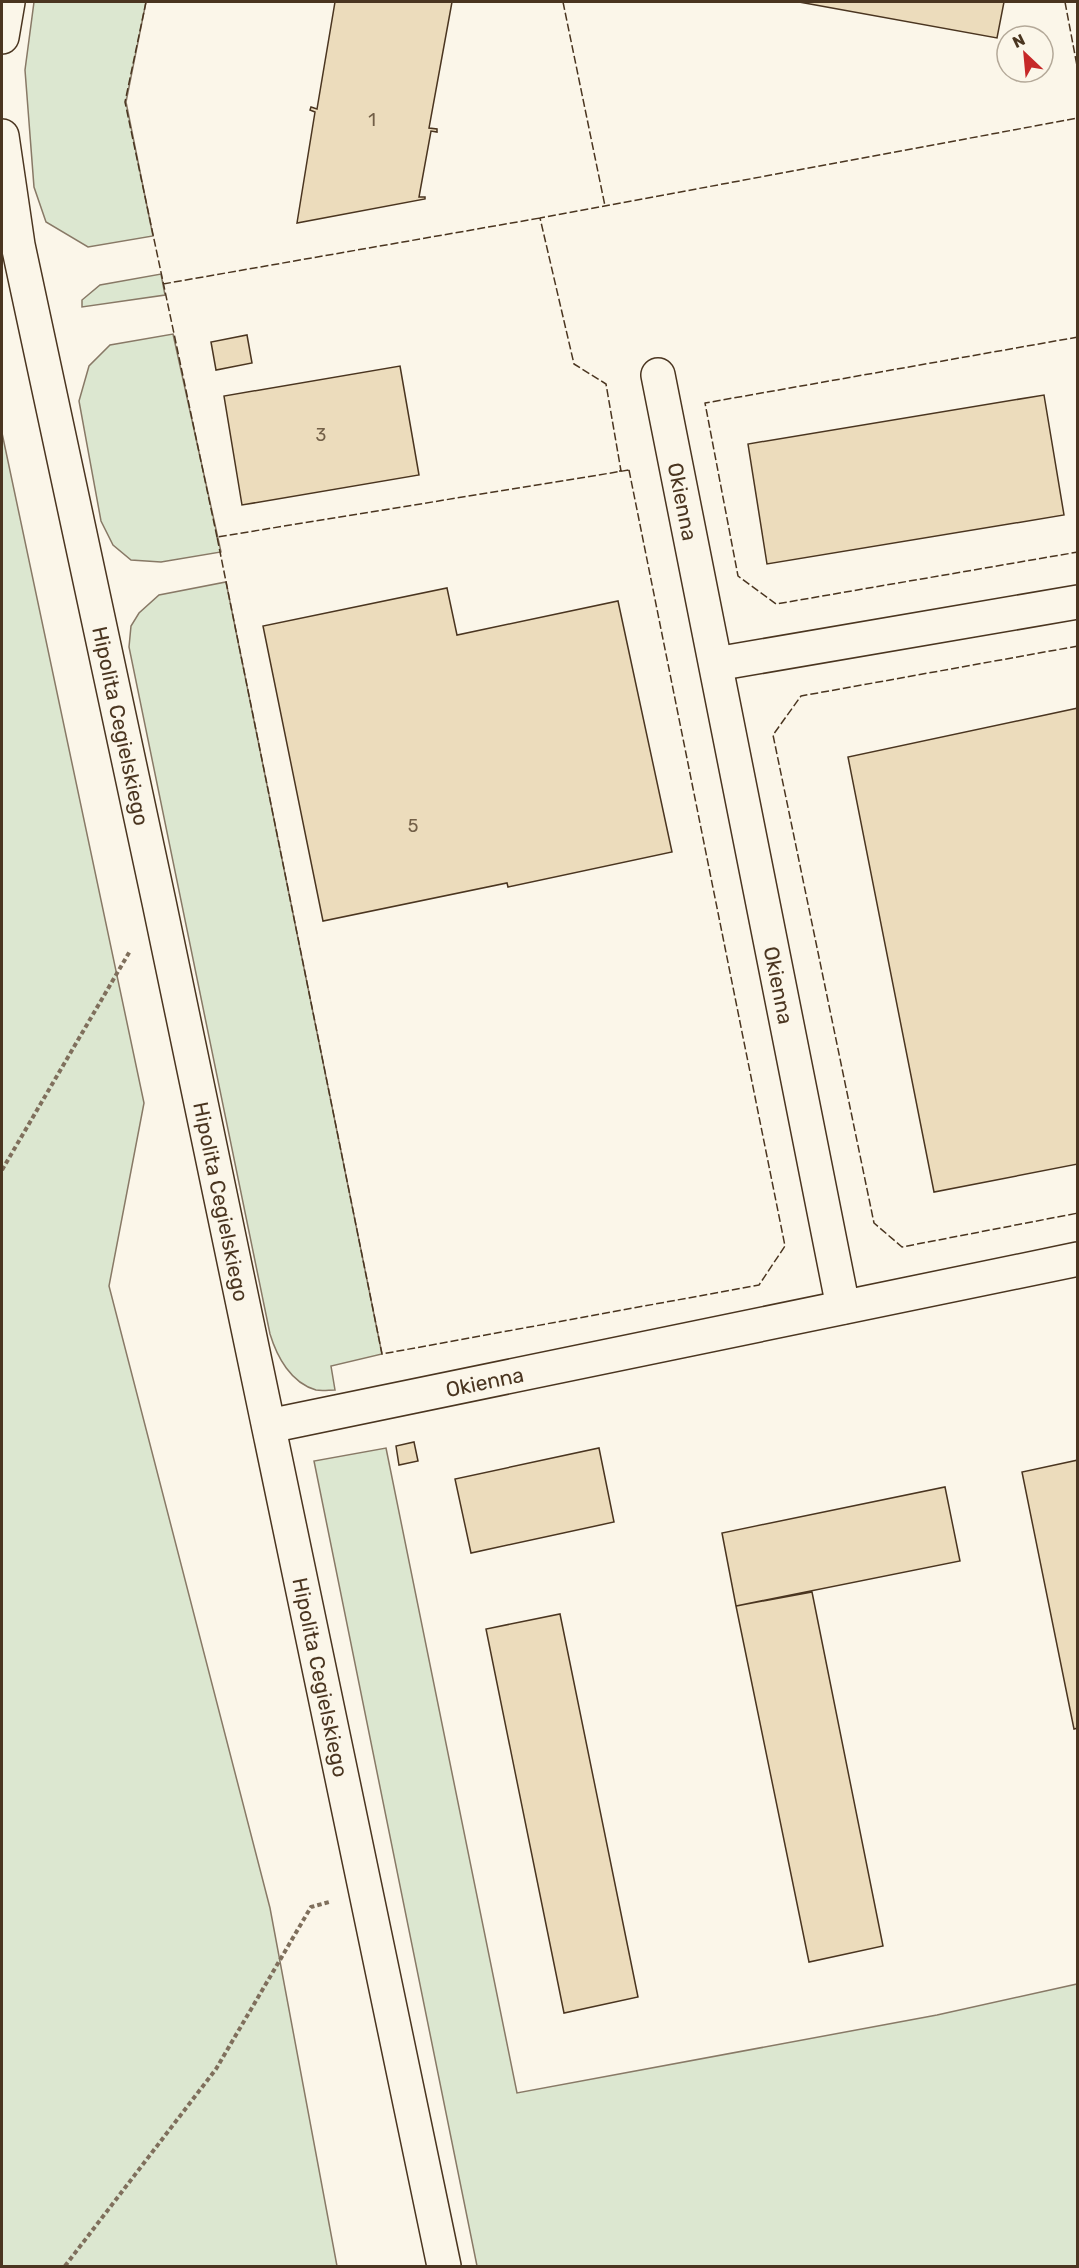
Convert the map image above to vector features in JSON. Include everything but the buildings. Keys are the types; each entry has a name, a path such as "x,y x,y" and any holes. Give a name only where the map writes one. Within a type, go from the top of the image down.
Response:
{"street":[{"path":"2,37 8,2"},
{"name":"Hipolita Cegielskiego","path":"2,136 18,245 159,902 444,2266"},
{"name":"Okienna","path":"658,375 843,1308"},
{"path":"716,664 1077,602"},
{"name":"Okienna","path":"269,1426 1077,1259"}],"path":[{"path":"2,1170 159,902"},
{"path":"65,2266 216,2069 311,1907 366,1891"}],"green space":[{"path":"34,2 146,2 126,102 153,236 88,247 46,222 34,187 25,70"},
{"path":"161,274 165,295 82,307 82,300 100,285"},
{"path":"173,334 221,552 161,562 131,560 113,545 101,521 79,401 89,366 110,345"},
{"path":"2,433 144,1103 109,1286 270,1908 337,2266 2,2266"},
{"path":"226,582 382,1354 331,1366 335,1390 316,1390 299,1382 281,1360 270,1334 129,647 131,626 139,613 159,595"},
{"path":"386,1448 517,2093 937,2015 1077,1984 1077,2266 477,2266 314,1461"}],"fence":[{"path":"146,2 125,102 217,537 219,536"},
{"path":"563,2 605,206"},
{"path":"1065,2 1078,71"},
{"path":"619,471 621,471 606,384 574,364 540,218 1078,118"},
{"path":"163,284 540,218"},
{"path":"1078,337 705,403 738,576 776,604 1078,552"},
{"path":"629,470 785,1246 759,1285 382,1354 217,537 629,470"},
{"path":"1078,646 801,696 773,735 874,1223 902,1247 1078,1213"}]}
